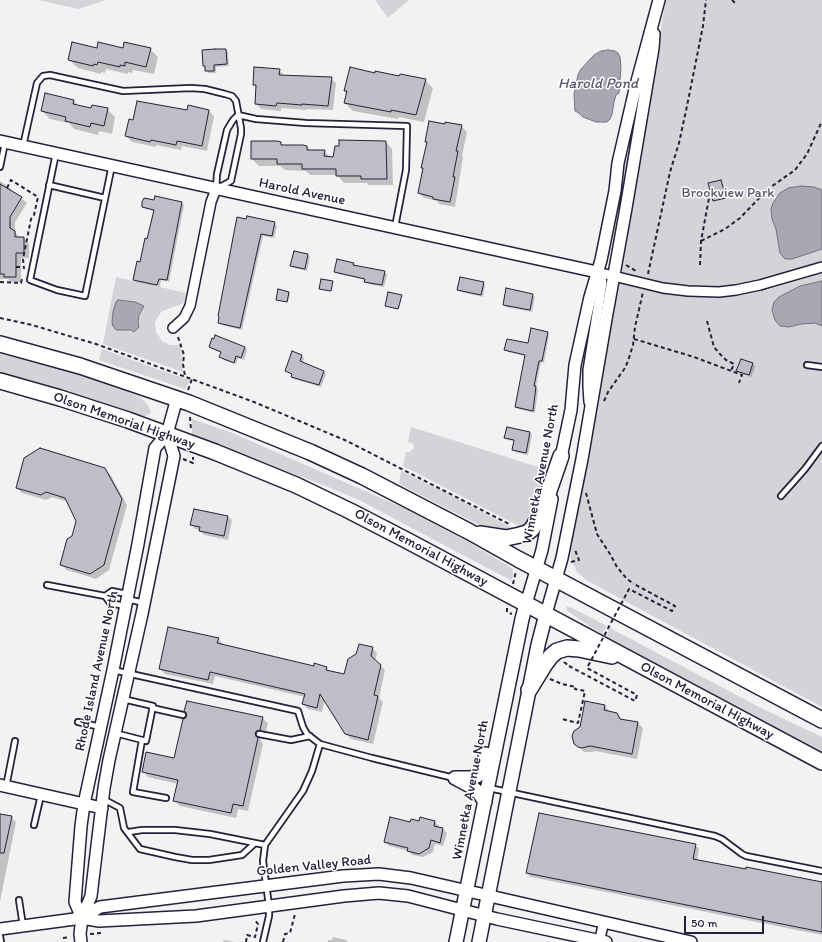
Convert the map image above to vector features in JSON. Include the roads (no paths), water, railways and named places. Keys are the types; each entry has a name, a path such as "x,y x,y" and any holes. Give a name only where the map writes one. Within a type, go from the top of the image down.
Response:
{"highway":[{"path":"0,344 80,366 177,398 310,452 362,476 470,532 822,720"},
{"name":"Olson Memorial Highway","path":"0,382 73,402 167,434 296,485 343,507 822,762"},
{"path":"470,532 506,538 520,536 532,529 541,514 561,456"},
{"path":"529,690 548,660 558,651 579,649 632,660"}],"main road":[{"name":"Winnetka Avenue North","path":"456,942 526,604"},
{"name":"Winnetka Avenue North","path":"479,942 529,690 546,614"},
{"path":"455,778 470,778 477,776 482,769 495,708 508,689"},
{"path":"455,778 472,787 479,793 485,802"}],"street":[{"name":"Winnetka Avenue North","path":"526,604 537,569 571,410 575,365 601,260 615,191 621,147 659,0"},
{"name":"Winnetka Avenue North","path":"546,614 562,558 590,411 651,61 656,13"},
{"name":"Harold Avenue","path":"3,141 597,272"},
{"path":"174,328 184,318 190,306 211,202 216,189"},
{"path":"597,272 663,288 688,292 725,292 760,285 822,267"},
{"path":"590,411 588,370 602,283 602,277 597,272"},
{"name":"Rhode Island Avenue North","path":"82,918 75,902 84,804 127,600 155,448 167,434 177,398"},
{"name":"Rhode Island Avenue North","path":"81,942 80,934 82,918 91,896 103,804 115,733 144,603 174,456 167,434"},
{"path":"3,786 84,804 103,804"},
{"name":"Golden Valley Road","path":"82,918 100,907 343,876 379,874 411,878 467,890 691,942"},
{"name":"Golden Valley Road","path":"0,929 82,918 99,921 189,916 344,896 379,893 408,896 602,942"},
{"path":"602,942 604,922"}],"lane":[{"path":"23,146 37,81 46,75 123,92 191,88 205,89 232,96 236,101 241,128 231,181 216,189"},
{"path":"216,189 217,174 227,130 233,120 238,116 306,123 407,126 406,170 395,227"},
{"path":"0,167 3,141"},
{"path":"56,153 30,280 57,290 85,296 112,165"},
{"path":"49,186 105,198"},
{"path":"807,365 822,367"},
{"path":"781,496 805,469 822,446"},
{"path":"47,585 105,596 112,592 127,600 144,603"},
{"path":"105,596 110,603 127,600"},
{"path":"113,670 298,711 303,727 310,736 320,744 455,778"},
{"path":"123,699 153,706 152,708 183,715"},
{"path":"115,733 146,741 152,708"},
{"path":"78,722 101,727"},
{"path":"259,734 291,740 310,736"},
{"path":"142,740 133,792 166,798"},
{"path":"3,786 15,741"},
{"path":"263,942 269,916 263,861 265,845 303,791 312,771 320,744"},
{"path":"487,788 715,836 722,839 746,856 822,872"},
{"path":"34,825 41,795"},
{"path":"103,804 120,808 124,828 129,832 140,849 192,860 209,860 242,855 254,844"},
{"path":"129,832 142,830 175,830 210,834 265,845"},
{"path":"19,900 23,926"},
{"path":"0,936 1,942"}],"water":[{"name":"Harold Pond","path":"601,51 615,51 620,57 621,67 619,93 616,95 610,119 607,122 596,122 583,117 575,111 574,94 578,75 581,69 594,55"},
{"path":"801,186 814,187 822,190 822,249 792,259 785,259 780,253 771,209 780,193 788,188"},
{"path":"822,281 822,326 815,323 789,327 780,326 775,320 772,310 774,302 779,297 800,286"},
{"path":"118,300 135,302 144,306 139,315 139,327 134,332 131,330 116,330 113,326 113,312"}],"park label":[{"name":"Brookview Park","path":"728,193"}]}
